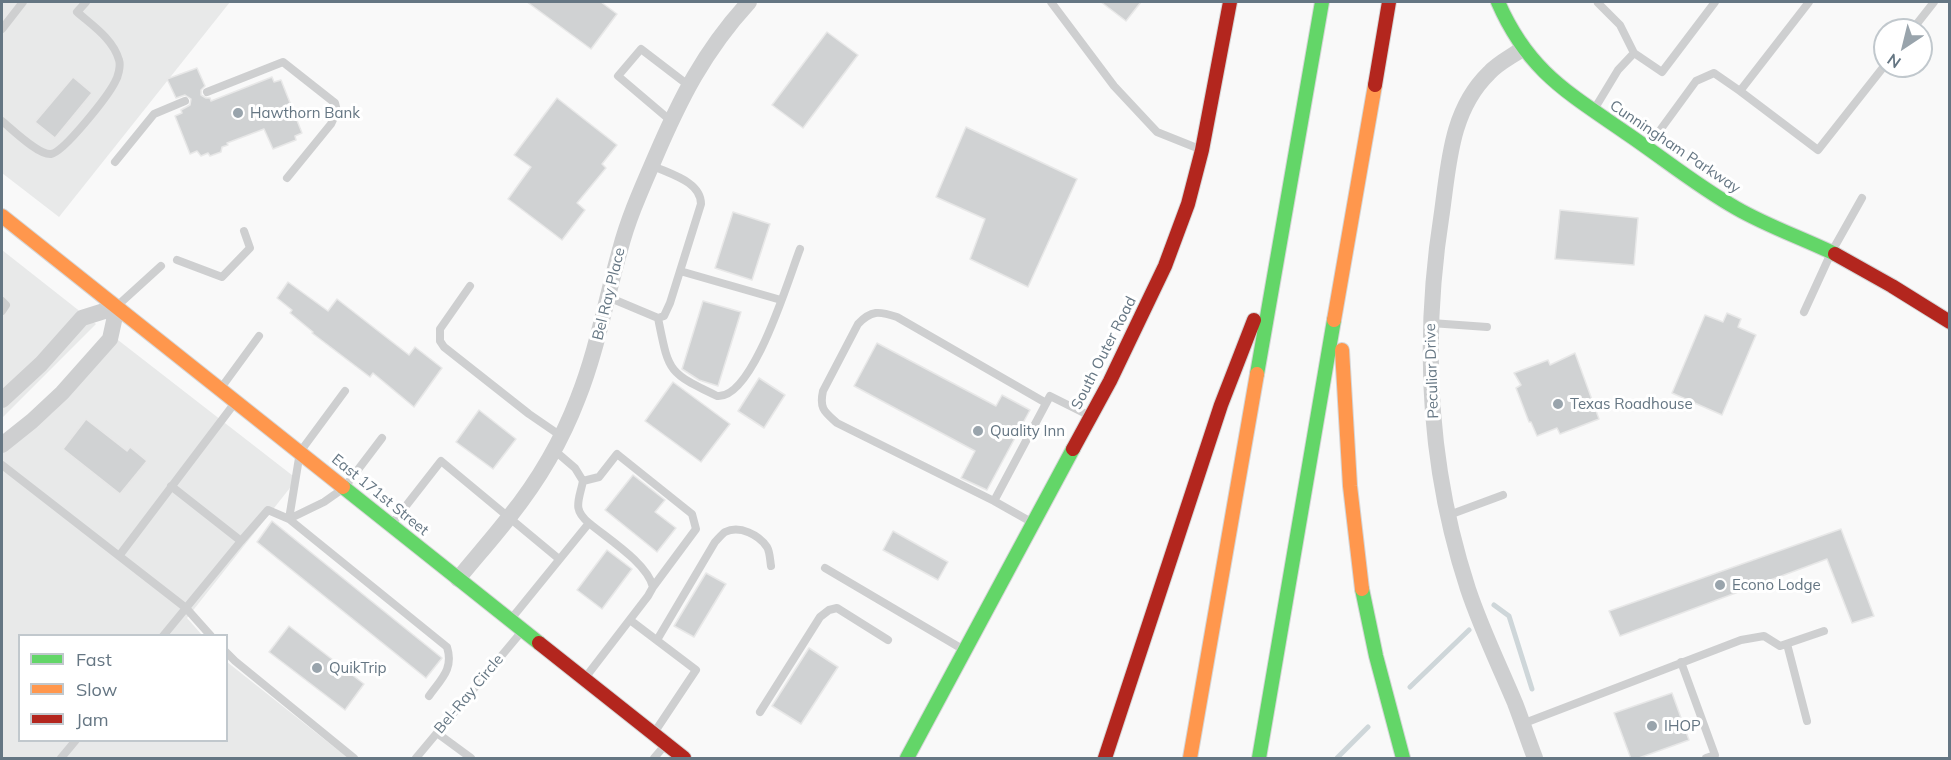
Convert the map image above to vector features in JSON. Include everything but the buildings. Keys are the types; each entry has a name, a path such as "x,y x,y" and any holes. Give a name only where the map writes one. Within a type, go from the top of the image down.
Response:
{"main road":[{"name":"South Outer Road","path":"907,759 1091,417 1165,266 1188,204 1202,150 1230,2"},
{"path":"1190,759 1322,2"},
{"path":"1259,759 1389,2"},
{"path":"1498,2 1522,49"},
{"name":"Cunningham Parkway","path":"1522,49 1541,71 1593,111 1694,182 1735,208 1880,278 1950,322"},
{"name":"East 171st Street","path":"2,216 684,759"},
{"path":"1105,759 1221,405 1277,260"},
{"path":"1340,288 1345,444 1357,552 1368,623 1403,759"}],"street":[{"name":"Bel Ray Place","path":"458,579 510,517 557,443 578,400 592,360 634,204 688,85 707,53 743,4"},
{"name":"Peculiar Drive","path":"1522,49 1490,71 1476,87 1464,105 1456,128 1434,260 1430,371 1434,426 1449,515 1468,589 1535,759"},
{"path":"2,400 41,364 82,318 117,307 110,339 62,393 33,421 2,445"}],"lane":[{"path":"2,29 23,2"},
{"path":"2,121 41,152 51,154 62,150 116,81 120,63 113,45 77,12 86,2"},
{"path":"1051,2 1114,86 1157,132 1202,150"},
{"path":"1599,2 1620,25 1634,53 1662,72 1716,2"},
{"path":"1740,91 1809,2"},
{"path":"1921,18 1934,2"},
{"path":"670,121 618,76 641,50 688,85"},
{"path":"1593,111 1618,70 1634,53"},
{"path":"207,92 283,62 335,103 337,111 331,124 286,178"},
{"path":"1647,148 1696,81 1714,73 1818,150 1875,78"},
{"path":"114,162 154,114 184,101"},
{"path":"608,297 658,318 664,316 680,271 701,204 700,193 692,185 651,165"},
{"path":"1804,312 1831,253 1862,198"},
{"path":"177,260 222,277 250,248 244,231"},
{"path":"658,318 667,360 677,375 721,397 734,391 743,382 771,330 800,249"},
{"path":"117,307 161,266"},
{"path":"680,271 782,300"},
{"path":"470,286 440,329 440,341 444,347 557,443 583,481 577,507 579,515 643,568 651,577 653,586"},
{"path":"2,301 6,305 2,311"},
{"path":"1033,524 993,501 837,423 824,411 821,401 823,391 858,324 873,313 885,313 897,317 1046,403"},
{"path":"1430,323 1487,327"},
{"path":"220,388 259,336"},
{"path":"289,519 300,452 345,391"},
{"path":"993,501 1050,396 1091,417"},
{"path":"119,556 236,401"},
{"path":"289,519 324,502 344,488 382,438"},
{"path":"583,481 599,477 617,454 692,514 696,529 585,679"},
{"path":"390,525 441,461 559,559"},
{"path":"2,465 186,608 209,634"},
{"path":"171,486 241,541"},
{"path":"1449,515 1503,495"},
{"path":"165,634 268,510 289,519 447,647 450,657 449,668 429,696"},
{"path":"510,620 589,523"},
{"path":"657,640 715,542 725,532 738,530 750,532 761,540 769,549 771,566"},
{"path":"825,568 965,650"},
{"path":"760,712 820,617 829,610 837,608 888,640"},
{"path":"630,620 696,669 654,733"},
{"name":"Bel-Ray Circle","path":"416,759 523,630"},
{"path":"1522,724 1741,640 1764,636 1780,646 1824,631"},
{"path":"1786,644 1807,721"},
{"path":"228,654 354,759"},
{"path":"1681,662 1715,755 1706,759"},
{"path":"437,733 471,759"},
{"path":"61,759 75,742"},
{"path":"654,759 667,744"}],"shaded area":[{"path":"2,2 230,2 59,217 2,173"},
{"path":"2,250 96,324 2,418"},
{"path":"118,340 297,479 187,618 201,634 18,634 18,742 228,742 228,663 348,758 2,758 2,451 52,413"}],"waterway":[{"path":"1494,605 1509,616 1532,689"},
{"path":"1410,687 1469,630"},
{"path":"1337,758 1368,727"}],"traffic: fast":[{"path":"1257,374 1322,2"},
{"path":"1498,2 1522,46 1536,63 1567,92 1722,199 1760,221 1835,254"},
{"path":"1259,758 1334,320"},
{"path":"907,758 1073,449"},
{"path":"343,487 539,643"},
{"path":"1362,589 1376,656 1403,758"}],"traffic: slow":[{"path":"1334,320 1375,85"},
{"path":"2,216 343,487"},
{"path":"1342,350 1350,486 1362,589"},
{"path":"1190,758 1257,374"}],"traffic: jam":[{"path":"1073,449 1110,381 1165,266 1188,204 1202,150 1230,2"},
{"path":"1375,85 1389,2"},
{"path":"1835,254 1950,322"},
{"path":"1105,758 1221,405 1254,320"},
{"path":"539,643 684,758"}],"place":[{"name":"Hawthorn Bank","path":"238,113"},
{"name":"Texas Roadhouse","path":"1558,404"},
{"name":"Quality Inn","path":"978,431"},
{"name":"Econo Lodge","path":"1720,585"},
{"name":"QuikTrip","path":"317,668"},
{"name":"IHOP","path":"1652,726"}]}
